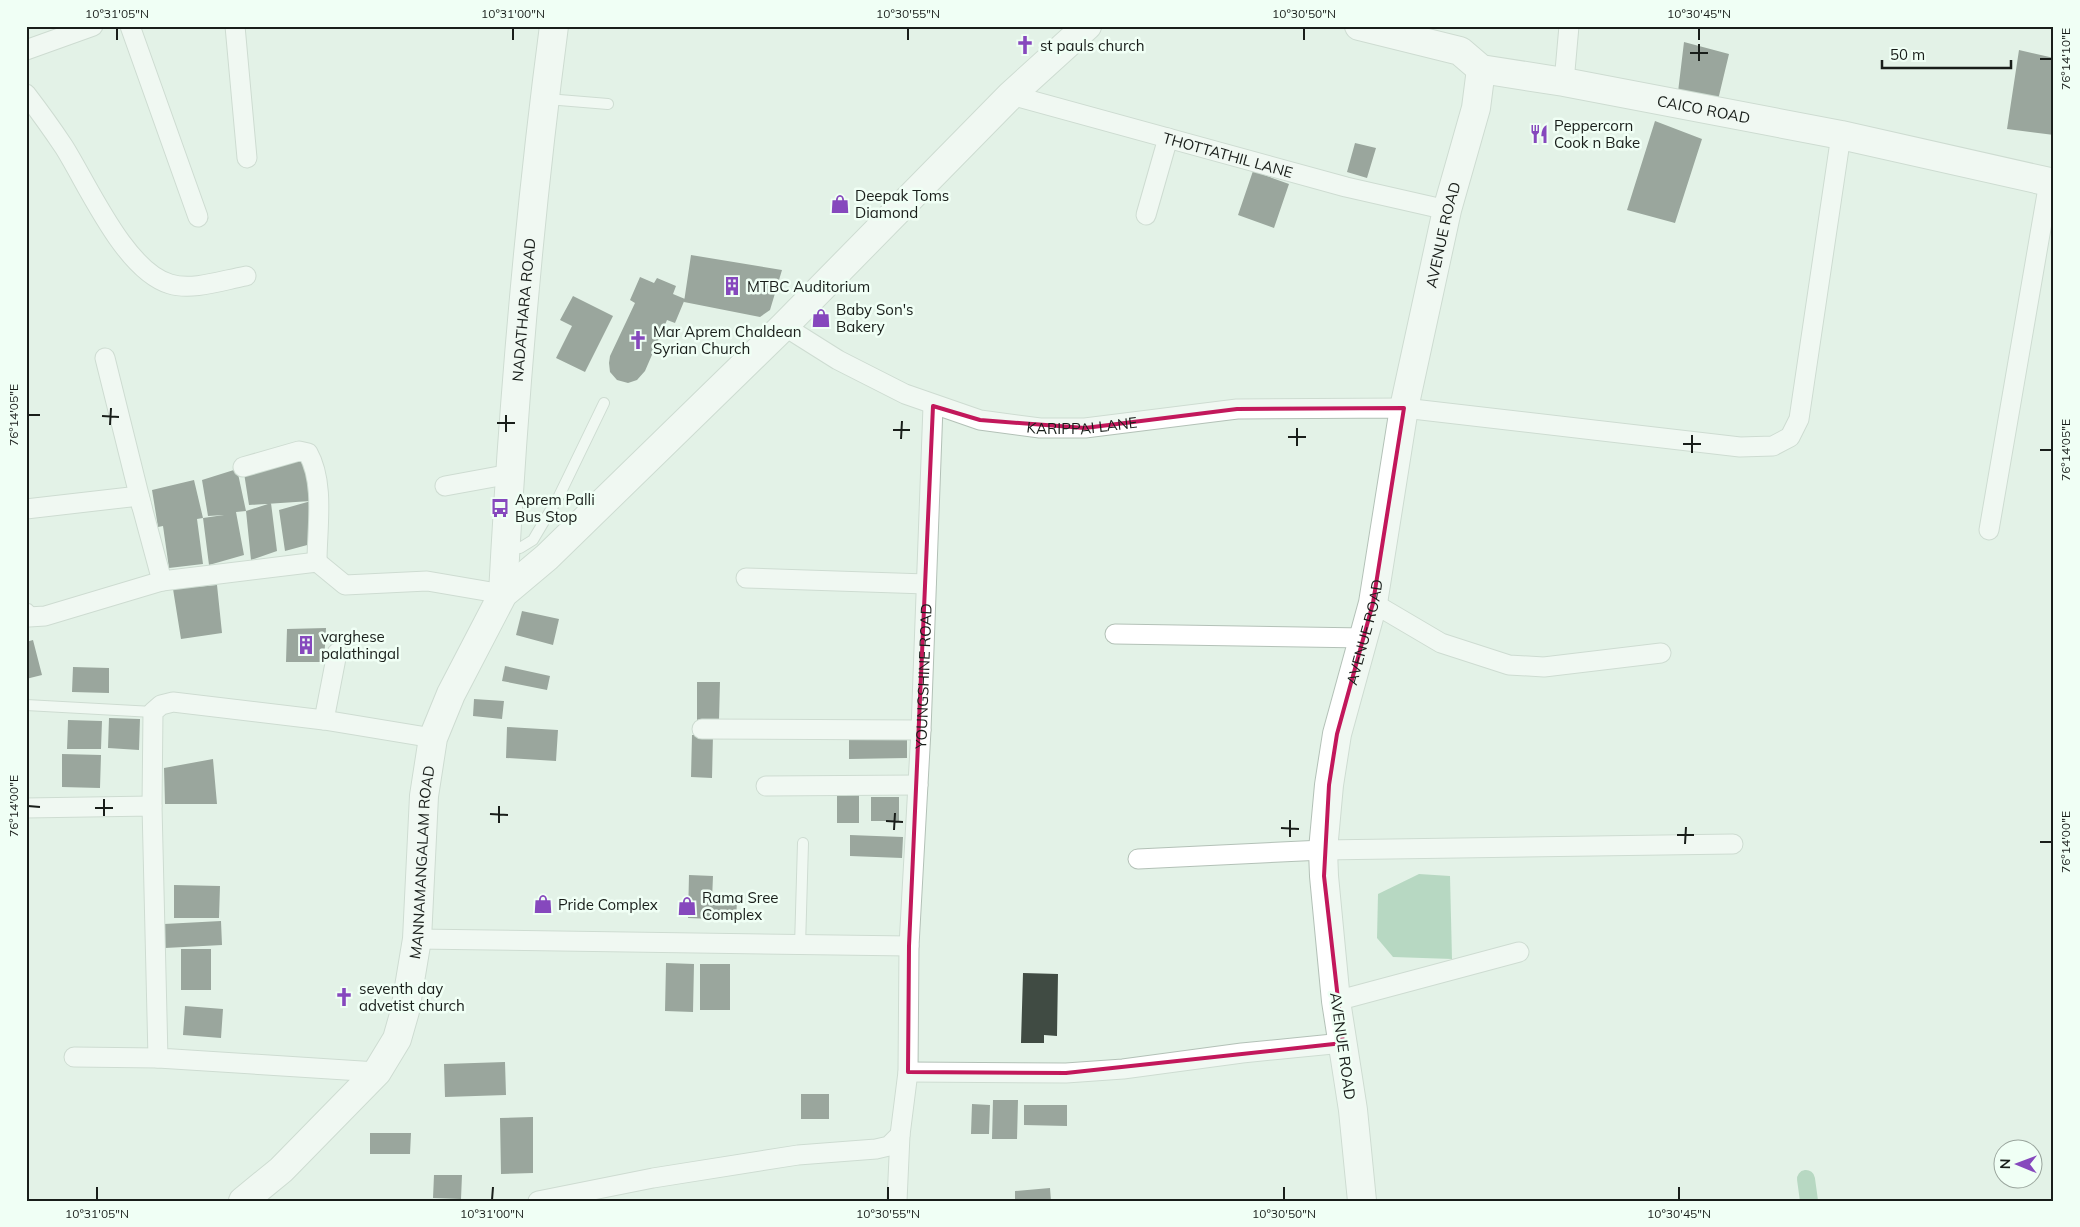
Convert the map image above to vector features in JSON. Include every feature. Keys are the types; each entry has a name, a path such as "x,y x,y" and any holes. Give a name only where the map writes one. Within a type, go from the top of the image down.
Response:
{"main road":[{"name":"NADATHARA ROAD","path":"503,594 510,474 530,222 554,26"},
{"path":"503,594 547,557 784,326 1011,95 1087,26"},
{"path":"1359,26 1460,51 1481,69"},
{"name":"CAICO ROAD","path":"1481,69 1564,82 1841,135 2051,183"},
{"name":"AVENUE ROAD","path":"1362,1201 1343,1043 1336,1001 1328,922 1324,850 1330,785 1338,734 1373,602 1404,408 1447,210 1476,108 1481,69"},
{"name":"MANNAMANGALAM ROAD","path":"243,1201 281,1170 377,1072 397,1039 405,1011 417,939 424,796 433,738 451,694 503,594"}],"street":[{"path":"26,50 93,26"},
{"path":"130,26 198,217"},
{"path":"235,26 247,158"},
{"path":"1564,82 1569,26"},
{"path":"26,94 63,147 115,236 148,272 170,284 189,285 246,276"},
{"name":"THOTTATHIL LANE","path":"1011,95 1346,187 1447,210"},
{"name":"KARIPPAI LANE","path":"784,326 838,360 933,406 980,420 1040,428 1085,428 1237,409 1404,408 1740,447 1773,446 1790,437 1799,419 1841,135"},
{"path":"1146,215 1168,138"},
{"path":"1989,530 2051,183"},
{"path":"105,358 143,512"},
{"name":"YOUNGSHINE ROAD","path":"897,1201 900,1135 908,1072 909,946 922,730 933,406"},
{"path":"243,467 299,451 308,453 313,462 317,492 317,562"},
{"path":"445,486 510,474"},
{"path":"26,509 139,496 162,581"},
{"path":"26,614 29,617 45,616 162,581 317,562 345,585 427,581 503,594"},
{"path":"746,578 926,584"},
{"path":"1373,602 1441,644 1509,665 1544,667 1661,653"},
{"path":"1115,634 1365,638"},
{"path":"324,720 337,653"},
{"path":"158,1058 152,806 153,712 161,705 173,702 324,720 433,738"},
{"path":"702,729 922,730"},
{"path":"766,786 918,785"},
{"path":"26,808 152,806"},
{"path":"1138,858 1324,850 1733,844"},
{"path":"417,939 800,946 909,946"},
{"path":"1336,1001 1519,952"},
{"path":"908,1072 1075,1073 1124,1069 1242,1052 1343,1043"},
{"path":"74,1057 158,1058 377,1072"},
{"path":"538,1201 562,1199 653,1178 798,1155 876,1149 890,1146 900,1135"}],"lane":[{"path":"544,99 608,104"},
{"path":"505,549 520,548 533,540 559,496 604,403"},
{"path":"26,705 153,712"},
{"path":"800,946 803,842"}],"highlighted area":[{"path":"933,406 980,420 1085,428 1237,409 1404,408 1373,603 1337,734 1329,785 1324,876 1343,1043 1066,1073 908,1072 909,946"}],"shaded area":[{"path":"1419,874 1450,876 1452,959 1393,957 1377,938 1378,894"}],"building":[{"path":"1684,42 1729,54 1718,100 1678,92"},
{"path":"2019,50 2054,58 2054,135 2007,129"},
{"path":"1655,121 1702,139 1675,223 1627,210"},
{"path":"1355,143 1376,148 1367,178 1347,172"},
{"path":"1253,171 1289,184 1274,228 1238,215"},
{"name":"MTBC Auditorium","path":"691,255 782,270 770,310 760,317 684,302"},
{"name":"Mar Aprem Chaldean Syrian Church","path":"640,277 654,283 657,278 676,286 673,294 685,299 675,323 667,320 645,371 637,380 628,383 617,380 610,372 609,363 610,356 635,303 630,300"},
{"path":"573,296 613,316 585,372 556,358 572,326 560,320"},
{"path":"306,457 311,501 249,505 244,473"},
{"path":"237,469 246,511 236,512 244,555 209,565 203,518 224,515 208,516 202,480"},
{"path":"194,480 203,518 197,519 203,564 169,568 163,526 158,527 152,490"},
{"path":"311,501 311,544 285,551 279,510"},
{"path":"271,503 277,551 251,560 246,511"},
{"path":"217,585 222,633 181,639 173,589"},
{"path":"522,611 559,619 553,645 516,635"},
{"name":"varghese palathingal","path":"326,628 324,662 286,662 287,629"},
{"path":"33,640 42,675 26,679 26,642"},
{"path":"505,666 550,676 547,690 502,681"},
{"path":"73,667 109,668 109,693 72,692"},
{"path":"697,682 720,682 719,720 697,720"},
{"path":"474,699 504,701 502,719 473,716"},
{"path":"109,718 140,719 139,750 108,748"},
{"path":"68,720 102,721 101,749 67,749"},
{"path":"507,727 558,730 556,761 506,758"},
{"path":"692,735 713,735 712,778 691,777"},
{"path":"849,736 907,736 907,758 849,759"},
{"path":"62,754 101,755 100,788 62,787"},
{"path":"213,759 217,804 165,804 164,768"},
{"path":"837,792 859,792 859,823 837,823"},
{"path":"871,797 899,797 899,821 871,821"},
{"path":"850,835 903,837 902,858 850,856"},
{"path":"689,875 713,876 712,900 737,901 736,920 688,918"},
{"path":"174,885 220,886 219,918 174,918"},
{"path":"221,921 222,945 165,948 164,924"},
{"path":"181,949 211,949 211,990 181,990"},
{"path":"666,963 694,964 693,1012 665,1011"},
{"path":"700,964 730,964 730,1010 700,1010"},
{"path":"1023,973 1058,974 1057,1036 1044,1035 1044,1043 1021,1043"},
{"path":"185,1006 223,1009 221,1038 183,1035"},
{"path":"505,1062 506,1095 445,1097 444,1064"},
{"path":"801,1094 829,1094 829,1119 801,1119"},
{"path":"993,1100 1018,1100 1017,1139 992,1139"},
{"path":"972,1104 990,1105 989,1134 971,1134"},
{"path":"1024,1105 1067,1105 1067,1126 1024,1125"},
{"path":"533,1117 533,1173 501,1174 500,1118"},
{"path":"370,1133 411,1133 410,1154 370,1154"},
{"path":"434,1175 462,1175 461,1199 433,1198"},
{"path":"1050,1188 1051,1201 1015,1201 1015,1191"}],"waterway":[{"path":"1806,1179 1809,1201"}],"place":[{"name":"st pauls church","path":"1025,45"},
{"name":"Peppercorn Cook n Bake","path":"1539,134"},
{"name":"Deepak Toms Diamond","path":"840,204"},
{"name":"MTBC Auditorium","path":"732,286"},
{"name":"Baby Son's Bakery","path":"821,318"},
{"name":"Mar Aprem Chaldean Syrian Church","path":"638,340"},
{"name":"Aprem Palli Bus Stop","path":"500,508"},
{"name":"varghese palathingal","path":"306,645"},
{"name":"Pride Complex","path":"543,904"},
{"name":"Rama Sree Complex","path":"687,906"},
{"name":"seventh day advetist church","path":"344,997"}]}
